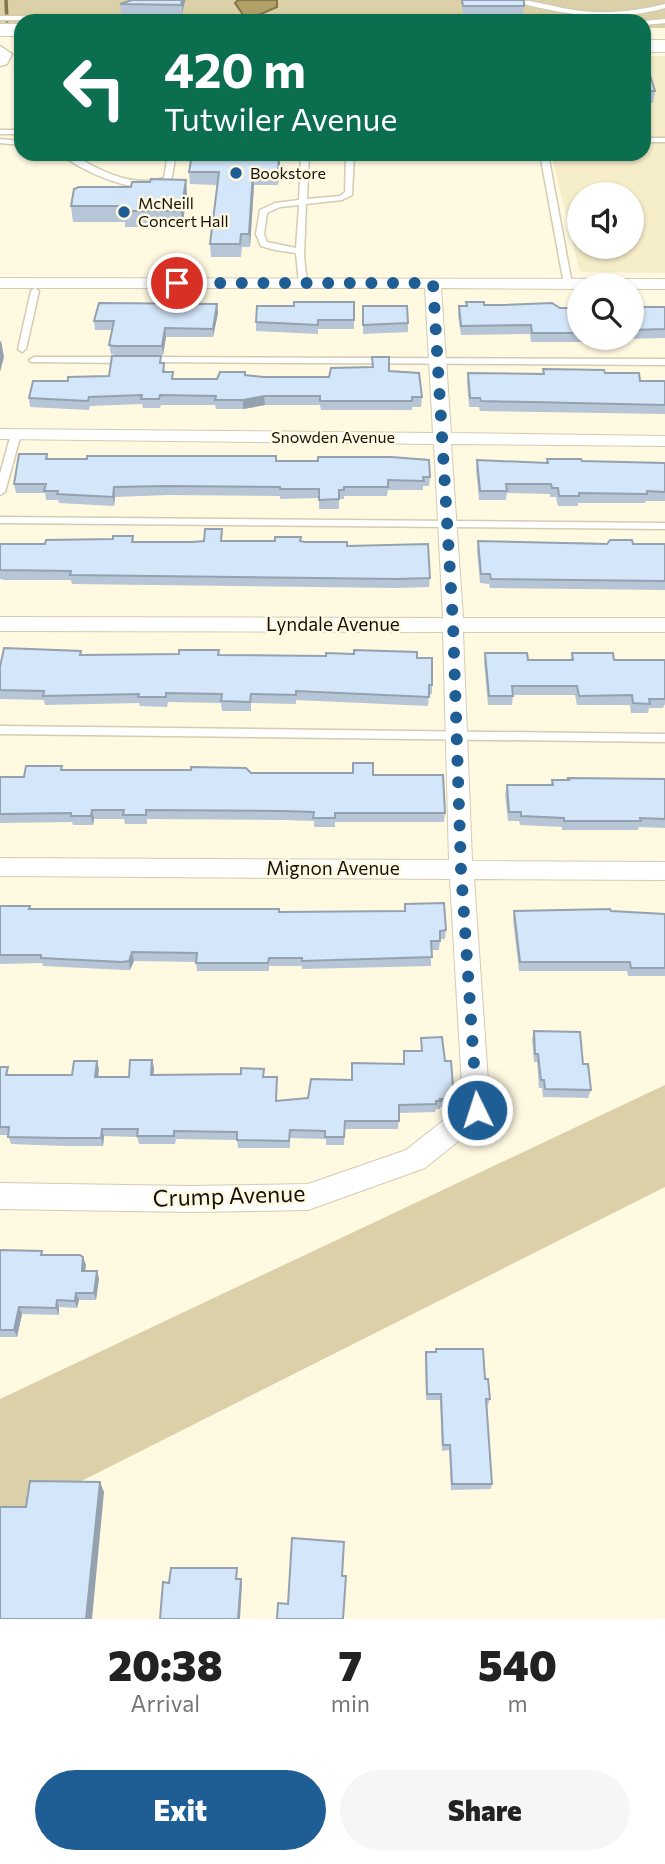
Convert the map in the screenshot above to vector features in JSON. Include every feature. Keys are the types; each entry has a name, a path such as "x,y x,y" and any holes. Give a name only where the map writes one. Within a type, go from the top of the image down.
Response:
{"main road":[{"path":"0,52 3,54 0,60"}],"street":[{"path":"0,283 177,287 567,289"},
{"path":"644,285 665,284"},
{"path":"0,291 177,287"},
{"path":"433,288 453,623 461,869"},
{"path":"644,294 665,294"},
{"name":"Snowden Avenue","path":"8,434 665,440"},
{"name":"Lyndale Avenue","path":"0,624 665,625"},
{"name":"Mignon Avenue","path":"0,867 665,871"},
{"name":"Crump Avenue","path":"0,1196 190,1199 307,1197 415,1159 477,1110 461,869"}],"lane":[{"path":"518,0 561,10 595,14"},
{"path":"640,14 663,7 665,15"},
{"path":"78,161 122,182 144,185 157,184 168,179 171,161"},
{"path":"302,288 300,251 305,161"},
{"path":"300,251 264,244 260,234 264,212 278,205 342,198 349,193 351,161"},
{"path":"546,161 570,273"},
{"path":"22,349 36,291"},
{"path":"34,360 665,362"},
{"path":"0,492 8,434"},
{"path":"0,520 665,526"},
{"path":"0,730 665,738"}],"shaded area":[{"path":"0,0 665,0 665,28 651,28 651,14 14,14 14,25 0,24"},
{"path":"238,0 277,0 277,7 261,14 243,14 235,3"},
{"path":"651,56 665,56 665,273 580,272 577,259 644,259 644,182 567,182 567,219 553,161 651,161"},
{"path":"665,1085 665,1187 0,1522 0,1399"}],"building":[{"path":"132,0 182,0 181,5 120,4"},
{"path":"462,0 524,0 524,6 463,6"},
{"path":"191,161 279,161 278,172 253,172 249,234 241,234 240,244 210,244 219,172 189,172"},
{"path":"151,179 186,180 181,211 123,211 124,206 71,206 74,189 79,187 131,187 132,182 150,182"},
{"path":"294,302 354,302 354,320 318,320 318,325 256,322 257,306 294,306"},
{"path":"466,302 484,302 484,305 552,303 560,308 567,308 567,333 532,333 531,325 461,326 459,306 467,306"},
{"path":"99,303 217,304 213,329 165,328 162,346 114,346 109,345 114,321 94,321"},
{"path":"363,306 407,306 408,323 363,325"},
{"path":"644,307 665,307 665,329 644,330"},
{"path":"112,356 161,356 160,363 164,363 163,372 173,372 172,379 217,379 220,372 245,372 245,375 264,377 329,377 331,368 373,367 372,357 389,357 389,371 419,373 422,397 412,397 412,401 320,401 320,396 264,396 243,400 215,400 216,396 160,395 159,399 141,399 142,395 89,397 88,401 29,398 33,381 68,381 68,377 109,376"},
{"path":"543,369 639,373 640,381 665,381 665,405 481,401 480,398 470,398 468,373 544,374"},
{"path":"19,454 47,454 46,459 87,459 87,456 276,456 276,461 318,461 318,457 391,457 429,460 430,477 423,477 424,481 388,480 388,487 344,487 344,490 339,490 339,499 319,500 319,489 280,487 114,487 113,497 57,494 58,491 44,491 46,484 14,484"},
{"path":"547,459 665,463 665,492 579,493 579,496 559,496 558,488 552,488 551,484 506,484 507,491 480,491 477,460 548,463"},
{"path":"205,529 222,529 221,541 275,541 275,537 301,537 300,541 305,542 347,542 347,546 428,544 430,578 70,575 71,571 0,570 0,544 45,544 46,540 113,539 113,536 133,536 132,542 192,542 204,541"},
{"path":"610,540 632,540 633,544 665,544 665,581 491,579 490,574 481,574 478,541 607,544"},
{"path":"4,648 81,651 80,655 179,654 179,650 219,650 218,655 326,656 326,653 354,654 354,650 417,652 417,658 432,658 432,685 429,685 429,697 296,691 296,695 251,694 250,702 221,701 222,694 166,693 166,697 138,697 139,694 43,696 44,691 0,690 0,667"},
{"path":"485,653 527,653 528,660 573,660 572,653 613,653 614,660 665,660 665,699 649,699 650,704 633,703 632,695 579,696 577,686 512,686 513,696 489,696"},
{"path":"353,763 373,763 373,775 443,775 445,813 335,813 335,818 313,818 314,812 283,811 146,810 146,815 123,815 124,810 92,810 91,816 71,816 71,813 0,814 0,777 24,777 26,766 62,766 61,770 191,770 191,767 246,768 251,773 353,773"},
{"path":"568,778 665,779 665,819 564,821 564,818 521,816 521,812 509,812 507,785 553,785 552,780 569,780"},
{"path":"444,903 446,930 440,931 440,941 431,941 432,957 302,961 302,958 269,958 268,963 196,963 197,953 132,952 129,961 122,962 41,958 41,955 0,955 0,906 30,906 29,909 279,909 279,912 405,911 405,904"},
{"path":"610,909 665,914 665,968 631,968 630,962 520,962 514,911"},
{"path":"534,1031 580,1032 583,1064 588,1064 591,1090 545,1089 544,1080 541,1080 538,1054 535,1054"},
{"path":"442,1037 445,1061 451,1061 454,1099 440,1099 436,1104 399,1105 399,1121 345,1121 344,1137 325,1137 325,1131 290,1130 289,1141 237,1140 237,1132 174,1131 174,1136 137,1136 138,1129 102,1129 101,1138 8,1137 9,1127 0,1127 0,1067 8,1067 6,1075 72,1075 74,1061 97,1061 95,1077 129,1077 130,1060 152,1060 151,1075 241,1074 241,1068 264,1069 263,1077 277,1077 276,1101 308,1098 311,1079 352,1080 352,1063 404,1064 404,1051 422,1051 421,1038"},
{"path":"0,1250 42,1251 41,1255 80,1255 83,1257 82,1271 97,1271 94,1293 76,1293 75,1301 57,1300 56,1308 19,1307 14,1330 0,1330"},
{"path":"436,1349 483,1349 485,1379 488,1379 490,1399 486,1399 492,1484 452,1484 450,1445 443,1445 441,1394 427,1394 426,1352 436,1352"},
{"path":"30,1481 100,1482 86,1619 0,1619 0,1507 26,1507"},
{"path":"292,1538 344,1542 342,1576 346,1576 343,1619 277,1619 278,1603 288,1604"},
{"path":"171,1568 237,1568 236,1579 241,1579 238,1619 160,1619 163,1582 169,1583"}],"waterway":[{"path":"6,0 7,21"}],"place":[{"name":"Bookstore","path":"236,173"},
{"name":"McNeill Concert Hall","path":"124,212"}],"route":[{"path":"177,283 433,283 453,623 461,869 477,1110"}]}
